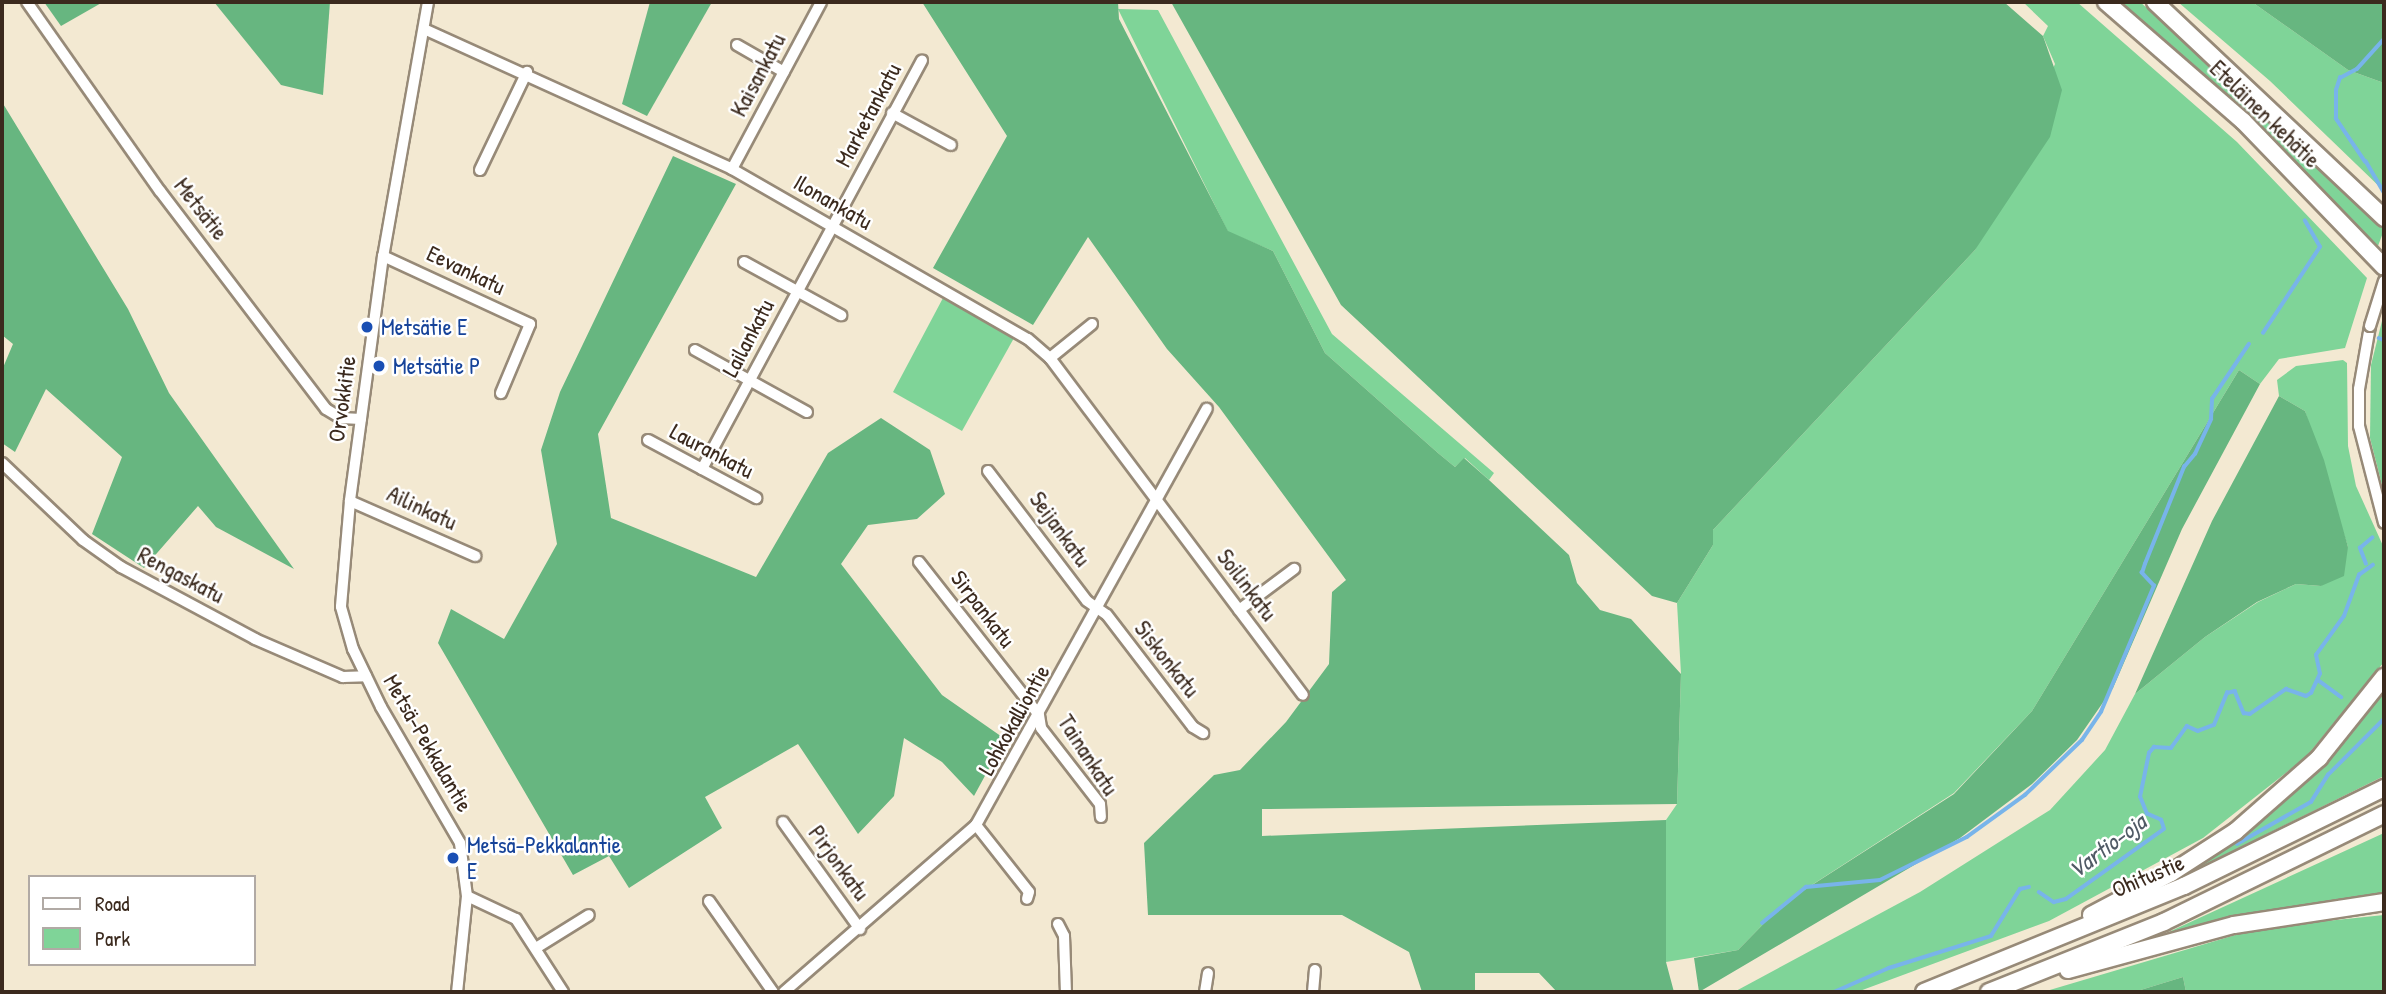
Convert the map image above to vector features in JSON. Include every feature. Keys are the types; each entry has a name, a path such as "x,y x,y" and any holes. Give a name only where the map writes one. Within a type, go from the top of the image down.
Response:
{"highway":[{"name":"Eteläinen kehätie","path":"2106,2 2272,150 2384,267"},
{"name":"Eteläinen kehätie","path":"2155,2 2294,129 2384,218"},
{"path":"2294,129 2384,205"},
{"path":"2272,150 2384,281"},
{"path":"2003,961 2171,873 2235,831 2319,758 2384,677"},
{"name":"Ohitustie","path":"1924,992 2184,886 2384,788"},
{"name":"Ohitustie","path":"1989,992 2164,922 2384,814"},
{"path":"2005,986 2234,925 2384,902"}],"street":[{"name":"Metsätie","path":"27,2 160,191 326,409 341,418 361,419"},
{"name":"Orvokkitie","path":"366,676 341,607 350,501 383,256 428,2"},
{"name":"Kaisankatu","path":"732,169 821,2"},
{"name":"Ilonankatu","path":"424,29 527,72 732,169 997,317 1050,358 1156,500"},
{"path":"737,45 784,72"},
{"name":"Marketankatu","path":"832,226 922,61"},
{"path":"480,170 527,72"},
{"path":"892,113 951,145"},
{"name":"Lailankatu","path":"702,469 832,226"},
{"name":"Eevankatu","path":"383,256 530,324 501,393"},
{"path":"744,262 842,315"},
{"path":"2384,281 2370,326 2359,389 2359,426 2384,523"},
{"path":"1050,358 1092,324"},
{"path":"695,350 807,412"},
{"name":"Lohkokalliontie","path":"784,992 860,929 976,825 1099,609 1207,409"},
{"name":"Laurankatu","path":"648,440 756,498"},
{"name":"Rengaskatu","path":"2,463 83,540 121,567 255,639 343,677 366,676"},
{"name":"Seijankatu","path":"988,471 1087,601 1099,609"},
{"name":"Soilinkatu","path":"1156,500 1303,695"},
{"name":"Ailinkatu","path":"350,501 475,556"},
{"name":"Sirpankatu","path":"919,562 1039,715"},
{"path":"1240,610 1294,569"},
{"name":"Siskonkatu","path":"1099,609 1203,733"},
{"name":"Metsä-Pekkalantie","path":"366,676 460,843 467,896 457,992"},
{"name":"Tainankatu","path":"1039,715 1041,728 1100,804 1101,817"},
{"name":"Pirjonkatu","path":"783,822 860,929"},
{"path":"976,825 1029,892 1027,899"},
{"path":"467,896 516,919 563,992"},
{"path":"709,901 773,992"},
{"path":"536,948 589,915"},
{"path":"1058,924 1065,936 1066,992"},
{"path":"1313,992 1315,970"},
{"path":"1205,992 1208,973"}],"green space":[{"path":"44,2 103,2 61,26"},
{"path":"214,2 330,2 323,95 281,85"},
{"path":"650,2 712,2 647,116 622,104"},
{"path":"922,2 1118,2 1119,19 1228,231 1273,251 1325,353 1455,467 1464,458 1489,480 1569,555 1577,583 1600,610 1631,619 1681,674 1677,804 1262,809 1262,836 1666,820 1666,962 1674,992 1557,992 1539,973 1475,973 1475,992 1422,992 1409,952 1342,915 1148,915 1144,843 1214,775 1240,770 1286,722 1329,664 1332,592 1346,580 1219,407 1167,349 1088,237 1033,325 933,268 1007,136"},
{"path":"1171,2 2004,2 2043,36 2062,90 2050,137 1975,250 1713,530 1713,545 1677,603 1652,596 1341,305"},
{"path":"2023,2 2077,2 2237,142 2367,278 2345,348 2279,359 2260,384 2239,370 2032,711 1954,793 1784,903 1738,950 1666,962 1666,820 1677,804 1681,674 1677,603 1713,545 1713,530 1975,250 2055,64 2043,36 2048,26"},
{"path":"2118,2 2140,2 2228,79 2384,230 2378,246 2239,105"},
{"path":"2178,2 2252,2 2348,70 2384,83 2384,191 2270,81"},
{"path":"2252,2 2384,2 2384,83 2348,70"},
{"path":"1118,9 1158,10 1332,334 1494,473 1489,480 1465,458 1455,467 1325,353 1273,251 1228,232"},
{"path":"2,102 128,309 169,393 294,569 216,527 198,506 144,568 92,534 122,457 46,389 15,452 2,443 2,370 13,344 2,335"},
{"path":"673,156 736,184 598,434 611,518 756,577 828,453 881,418 930,450 945,494 917,519 868,525 841,564 942,695 1005,739 974,796 942,762 904,738 894,796 858,834 798,744 705,797 722,828 629,888 609,856 573,875 438,643 451,609 504,639 557,544 541,450 560,392"},
{"path":"943,298 1014,338 962,431 893,392"},
{"path":"2384,313 2384,493 2370,438 2371,365"},
{"path":"2343,360 2347,363 2348,446 2356,486 2384,548 2384,662 2306,757 2203,838 2049,921 1857,992 1734,992 1920,892 2050,810 2105,750 2135,694 2205,637 2258,602 2296,584 2321,586 2348,547 2305,411 2279,396 2277,380 2296,366"},
{"path":"2239,370 2260,384 2182,529 2113,688 2077,740 2032,784 1960,838 1699,992 1694,958 1738,950 1784,903 1954,794 2032,711"},
{"path":"2279,396 2305,411 2324,460 2348,547 2344,576 2321,586 2296,584 2257,602 2205,637 2135,694 2212,521"},
{"path":"2384,687 2384,776 2182,876 2267,815 2314,771"},
{"path":"2384,833 2384,896 2280,909 2136,947"},
{"path":"2384,915 2384,992 2186,992 2183,977 2134,992 2043,992 2259,928"},
{"path":"2183,977 2186,992 2134,992"}],"waterway":[{"path":"2365,162 2336,119 2336,90 2340,78 2357,69 2384,39"},
{"path":"2366,161 2384,192"},
{"path":"2263,333 2320,247 2305,221"},
{"path":"2379,338 2384,340"},
{"path":"1762,923 1806,887 1880,880 1967,837 2025,795 2082,740 2101,712 2154,586 2142,573 2184,467 2195,454 2211,419 2212,399 2249,344"},
{"path":"2366,564 2360,548 2372,538"},
{"name":"Vartio-oja","path":"2039,892 2054,902 2066,899 2164,829 2161,820 2147,814 2140,797 2149,753 2154,747 2171,748 2187,726 2198,731 2214,725 2227,693 2235,691 2244,713 2250,714 2286,689 2306,696 2311,693 2320,674 2316,655 2344,616 2359,575 2373,565"},
{"path":"2318,680 2341,697"},
{"path":"2237,844 2311,802 2328,775 2384,719"},
{"name":"Vartio-oja","path":"1834,992 1889,968 1991,936 2020,889 2029,887"}],"place":[{"name":"Metsätie E","path":"367,327"},
{"name":"Metsätie P","path":"379,366"},
{"name":"Metsä-Pekkalantie E","path":"453,858"}]}
